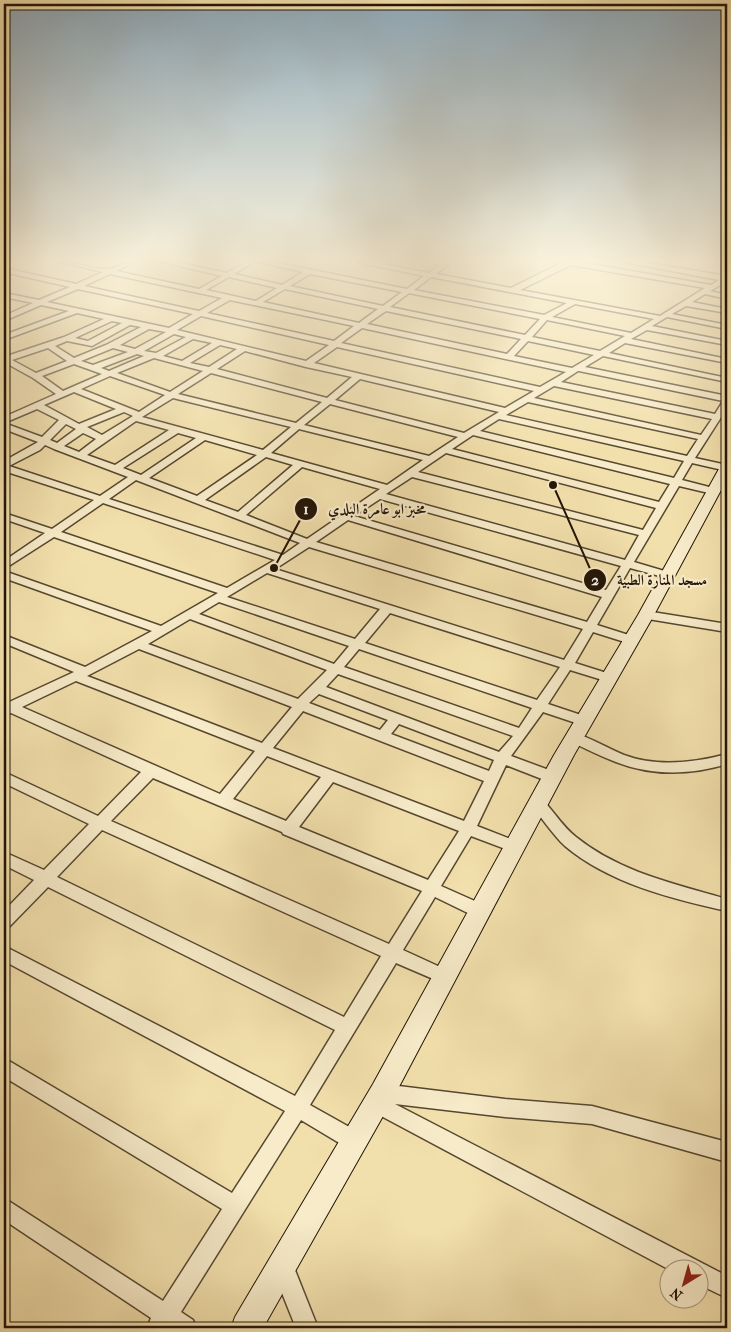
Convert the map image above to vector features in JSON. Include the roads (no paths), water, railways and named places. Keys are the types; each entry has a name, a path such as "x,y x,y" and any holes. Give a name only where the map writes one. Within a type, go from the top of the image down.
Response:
{"street":[{"path":"4,338 41,324"},
{"path":"5,360 50,346 99,324"},
{"path":"67,339 89,344 125,324"},
{"path":"140,324 727,468 646,615 552,777 446,977 246,1328"},
{"path":"93,368 136,352 182,324"},
{"path":"244,324 542,390"},
{"path":"354,324 509,357 727,398"},
{"path":"467,324 727,380"},
{"path":"509,357 539,324"},
{"path":"577,324 632,335"},
{"path":"7,709 81,675 284,559 443,450 650,324"},
{"path":"306,365 358,325"},
{"path":"36,376 112,345 149,326"},
{"path":"645,327 727,343"},
{"path":"4,420 145,358 155,357 193,336"},
{"path":"622,340 727,361"},
{"path":"182,364 218,343"},
{"path":"112,345 328,401 713,491"},
{"path":"50,346 73,361 172,395 299,425 429,459"},
{"path":"81,455 102,439 243,349"},
{"path":"5,360 36,376 62,394"},
{"path":"197,501 263,455 357,377"},
{"path":"554,383 704,438"},
{"path":"73,389 137,417 176,430 667,575"},
{"path":"526,399 630,411 717,418"},
{"path":"162,1322 298,1108 469,827 502,758 522,734 568,664 676,482 727,402"},
{"path":"37,405 102,439"},
{"path":"57,447 82,427 122,410"},
{"path":"4,467 37,448 65,419"},
{"path":"4,426 309,543 631,640"},
{"path":"117,468 176,430"},
{"path":"4,566 98,500 202,438"},
{"path":"443,450 662,506"},
{"path":"239,516 299,465"},
{"path":"4,467 98,500 284,559"},
{"path":"409,473 646,534"},
{"path":"4,516 358,644 585,721"},
{"path":"347,517 609,595"},
{"path":"266,569 609,678"},
{"path":"4,574 161,630"},
{"path":"223,801 300,705 336,669 387,609"},
{"path":"188,614 336,669 522,734"},
{"path":"646,615 727,628"},
{"path":"4,639 81,675 264,751 331,774 516,847"},
{"path":"138,644 491,778"},
{"path":"317,688 552,777"},
{"path":"7,709 288,830 431,888 480,911"},
{"path":"383,736 395,719"},
{"path":"574,738 634,763 662,767 713,763 727,759"},
{"path":"4,921 151,771"},
{"path":"288,830 331,774"},
{"path":"4,777 100,823 392,951 446,977"},
{"path":"538,804 570,841 608,866 650,884 727,905"},
{"path":"4,858 346,1027"},
{"path":"4,953 298,1108 353,1140"},
{"path":"4,1068 235,1206"},
{"path":"378,1098 592,1115 727,1152"},
{"path":"378,1098 675,1260"},
{"path":"4,1208 162,1322 185,1328"},
{"path":"282,1266 307,1328"},
{"path":"708,1277 727,1287"}],"place":[{"name":"مسجد المنارة الطبية","path":"553,485"},
{"name":"مخبز ابو عامرة البلدي","path":"274,568"}]}
